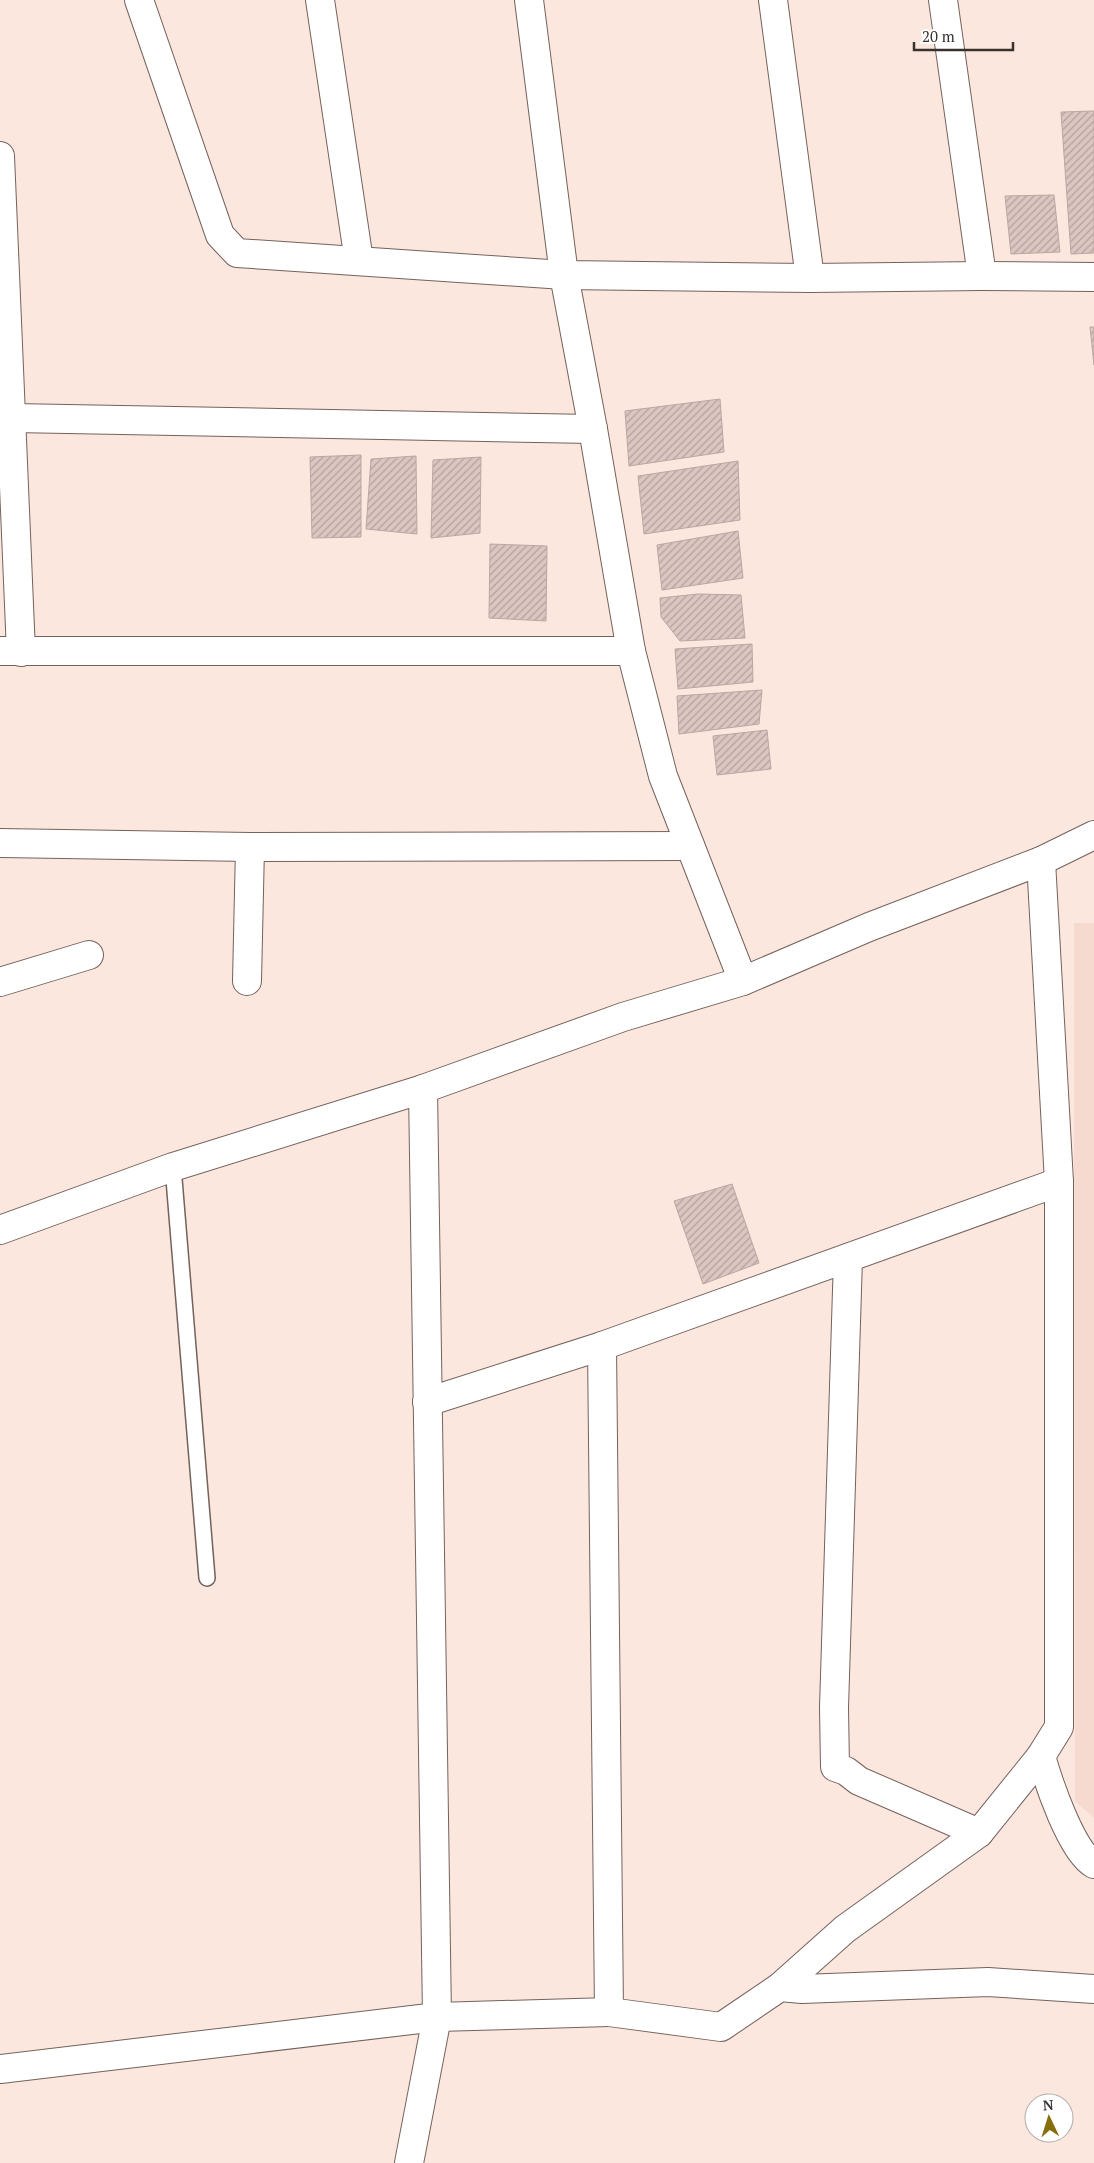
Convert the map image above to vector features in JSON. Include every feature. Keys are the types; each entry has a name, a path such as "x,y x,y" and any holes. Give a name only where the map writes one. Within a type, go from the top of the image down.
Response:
{"street":[{"path":"139,0 220,235 237,253 564,275 810,278 1094,277"},
{"path":"320,0 359,261"},
{"path":"529,0 564,275 593,429 631,651 663,776 743,981"},
{"path":"773,0 810,278"},
{"path":"943,0 982,276"},
{"path":"0,156 12,418 11,651 631,651"},
{"path":"12,418 593,429"},
{"path":"0,1230 173,1167 423,1089 623,1017 743,981 869,927 1041,861 1094,836"},
{"path":"0,843 250,847 690,846"},
{"path":"247,981 250,847"},
{"path":"0,2069 437,2017 610,2012 721,2027 780,1987 845,1929 979,1833 1041,1756 1059,1727 1058,1182 1041,861"},
{"path":"0,982 89,955"},
{"path":"409,2163 437,2017 423,1089"},
{"path":"427,1402 602,1346 1058,1182"},
{"path":"848,1258 834,1718 835,1767 846,1771 859,1781 979,1833"},
{"path":"602,1346 610,2012"},
{"path":"1041,1756 1050,1789 1071,1834 1081,1850 1094,1864"},
{"path":"780,1987 802,1989 988,1982 1094,1988"}],"lane":[{"path":"173,1167 207,1578"}],"shaded area":[{"path":"1074,923 1094,923 1094,1818 1075,1801"}],"building":[{"path":"1094,111 1094,253 1071,254 1061,112"},
{"path":"1054,195 1060,252 1011,254 1005,196"},
{"path":"1090,327 1094,327 1094,365"},
{"path":"720,399 724,452 629,466 625,411"},
{"path":"361,455 361,537 312,538 310,457"},
{"path":"416,456 417,534 366,529 371,459"},
{"path":"481,457 480,533 431,538 433,460"},
{"path":"738,461 740,520 644,534 638,476"},
{"path":"738,531 743,578 662,590 657,545"},
{"path":"490,544 547,546 546,621 489,618"},
{"path":"698,594 741,595 745,638 680,641 661,617 660,598"},
{"path":"752,644 753,682 678,689 675,649"},
{"path":"762,690 759,724 679,734 677,696"},
{"path":"767,730 771,769 717,775 713,736"},
{"path":"732,1184 759,1263 703,1284 674,1201"}]}
